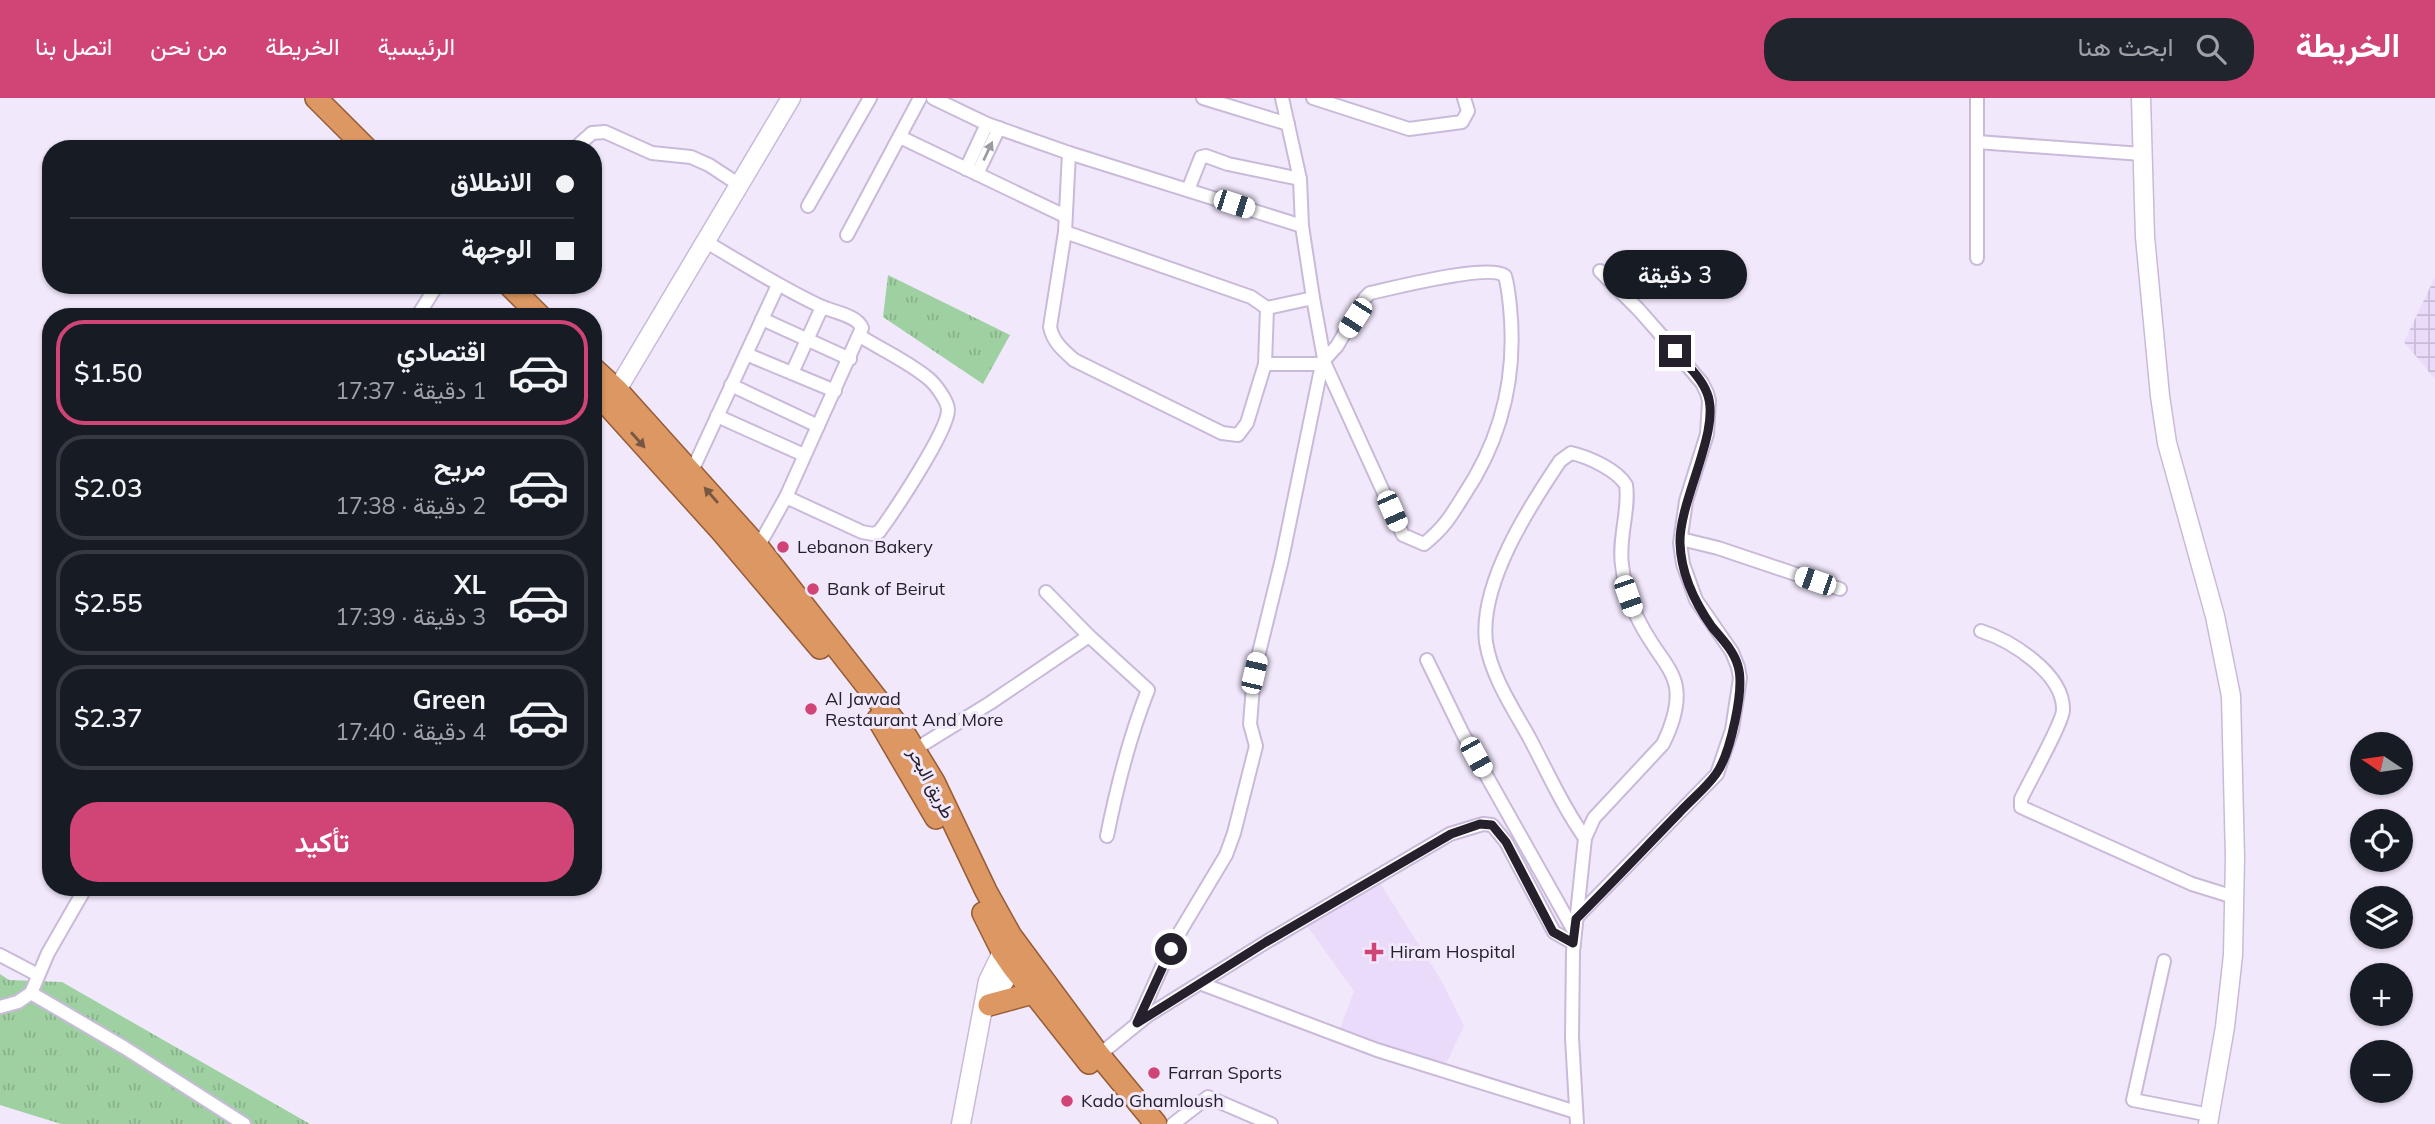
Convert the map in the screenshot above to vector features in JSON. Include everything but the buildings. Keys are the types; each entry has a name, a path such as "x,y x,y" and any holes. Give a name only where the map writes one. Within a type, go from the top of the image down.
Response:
{"highway":[{"path":"316,98 358,140"},
{"path":"331,98 371,140"},
{"path":"504,294 518,308"},
{"path":"518,294 532,308"},
{"name":"طريق البحر","path":"605,394 691,473 758,547 877,697 934,782 1012,952 1156,1124"},
{"name":"طريق البحر","path":"605,394 879,720 1033,993 1140,1124"},
{"path":"987,1007 1033,993"}],"main road":[{"path":"605,394 705,242 791,98"},
{"path":"2141,98 2145,237 2167,443 2216,616 2231,696 2233,955 2230,993 2209,1120"},
{"path":"961,1124 987,1007 988,981 1012,952"}],"street":[{"path":"808,206 870,98"},
{"path":"846,235 920,98"},
{"path":"933,98 993,126 1069,153 1302,226"},
{"path":"1203,98 1288,124"},
{"path":"1137,1023 1161,969 1226,855 1234,833 1256,746 1250,724 1254,673 1282,559 1324,362 1370,293 1488,271 1499,271 1505,276 1513,346 1500,425 1474,480 1443,528 1424,544 1403,535 1324,362 1302,226 1300,179 1282,98"},
{"path":"1313,98 1400,128 1417,130 1462,122 1468,111 1464,98"},
{"path":"1977,98 1977,258"},
{"path":"972,171 993,126"},
{"path":"584,140 592,133 605,132 652,153 691,157 738,184"},
{"path":"900,137 1065,216"},
{"path":"1977,142 2142,155"},
{"path":"1069,153 1065,232 1050,327 1052,337 1059,347 1074,360 1129,389 1231,436 1242,433 1247,423 1265,364 1267,309"},
{"path":"1188,190 1201,157 1206,156 1228,164 1300,179"},
{"path":"1065,232 1251,297 1267,309"},
{"path":"705,242 778,285 860,323 862,328 786,497 758,547"},
{"path":"1099,1055 1137,1023 1266,942 1451,834 1483,824 1492,825 1506,842 1553,932 1574,931 1717,774 1732,730 1740,688 1738,667 1732,652 1696,600 1683,564 1681,539 1686,500 1707,434 1709,401 1707,393 1675,351 1600,271"},
{"path":"691,473 778,285"},
{"path":"1267,309 1312,298"},
{"path":"792,373 822,306"},
{"path":"762,319 850,359"},
{"path":"786,497 862,532 879,532 918,472 943,425 948,410 929,379 860,336"},
{"path":"746,354 835,391"},
{"path":"1265,364 1324,362"},
{"path":"731,385 818,426"},
{"path":"717,416 804,454"},
{"path":"1202,984 1377,1050 1577,1118 1572,1038 1574,931 1585,838 1594,818 1664,744 1670,730 1677,693 1672,674 1634,614 1628,596 1622,565 1621,536 1626,485 1622,478 1614,473 1571,453 1560,461 1516,531 1496,583 1486,626 1490,658 1504,690 1559,797 1585,838"},
{"path":"1681,539 1718,548 1840,589"},
{"path":"1046,592 1148,690 1132,730 1118,780 1107,836"},
{"path":"1981,631 1993,635 2031,659 2049,674 2060,694 2063,712 2021,799 2021,807 2192,884 2234,897"},
{"path":"914,750 990,703 1089,636"},
{"path":"1427,660 1463,734 1574,931"},
{"path":"0,1007 18,1002 31,993 81,896"},
{"path":"0,955 38,975"},
{"path":"2164,961 2133,1100 2209,1120"},
{"path":"31,993 172,1077 244,1124"},
{"path":"1173,1124 1208,1097 1271,1124"}],"shaded area":[{"path":"2435,277 2435,379 2404,342"},
{"name":"Hiram Hospital","path":"1378,880 1441,980 1464,1026 1445,1066 1340,1029 1354,991 1305,923"}],"green space":[{"path":"888,275 1010,335 983,384 883,317"},
{"path":"0,974 9,980 62,982 310,1124 61,1124 0,1105"}],"place":[{"name":"Lebanon Bakery","path":"783,547"},
{"name":"Bank of Beirut","path":"813,589"},
{"name":"Al Jawad Restaurant And More","path":"811,709"},
{"name":"Hiram Hospital","path":"1374,952"},
{"name":"Farran Sports","path":"1154,1073"},
{"name":"Kado Ghamloush","path":"1067,1101"}],"route":[{"path":"1171,949 1137,1023 1374,878 1451,834 1483,824 1492,825 1506,842 1553,932 1573,943 1576,919 1717,774 1732,730 1740,678 1732,652 1696,600 1683,564 1681,529 1686,500 1707,434 1709,401 1702,383 1675,351"}]}
